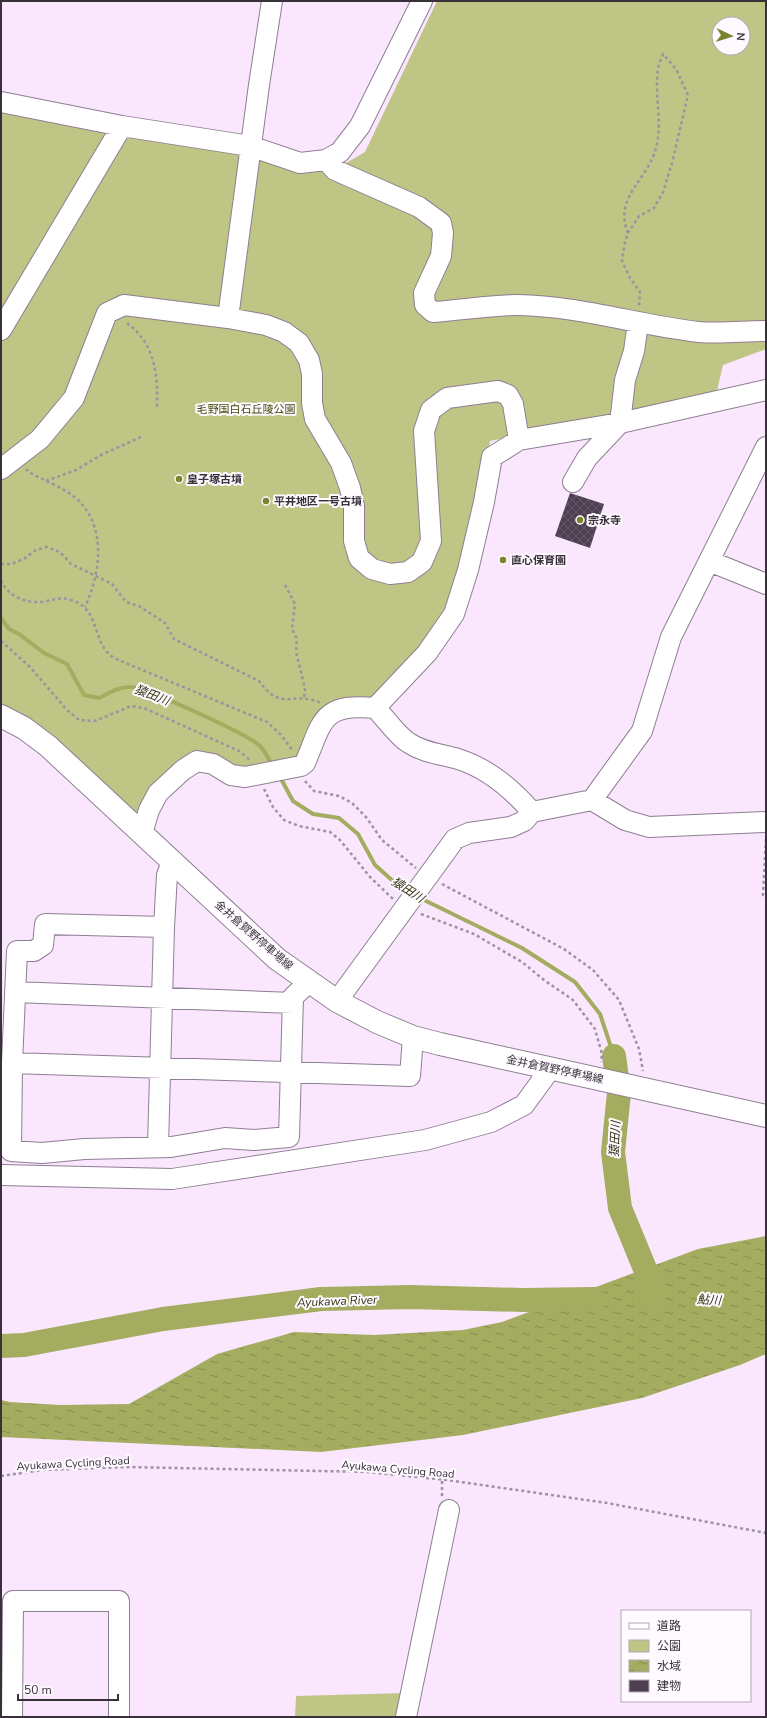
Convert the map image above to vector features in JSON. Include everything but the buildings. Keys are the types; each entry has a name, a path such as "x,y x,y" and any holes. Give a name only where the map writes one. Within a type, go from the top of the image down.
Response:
{"main road":[{"name":"金井倉賀野停車場線","path":"1,716 24,728 48,746 277,958 337,1001 377,1022 414,1037 467,1051 551,1068 766,1116"}],"street":[{"path":"228,318 250,146 272,1"},
{"path":"1,102 122,126 250,146 300,163 326,160 340,152 360,126 422,1"},
{"path":"1,330 122,126"},
{"path":"326,160 335,170 419,207 441,223 443,233 441,256 424,293 425,306 433,312 519,305 580,311 701,332 766,331"},
{"path":"1,469 40,439 74,398 107,313 124,305 228,318 266,325 284,332 299,343 309,360 312,374 312,403 315,420 342,463 354,506 354,541 357,552 359,558 372,569 390,574 408,572 422,562 431,541 424,431 431,410 447,398 498,390 508,395 513,404 519,440"},
{"path":"573,482 587,458 620,423 625,380 634,351 638,322"},
{"path":"375,708 427,653 454,614 468,570 484,502 492,457 519,440 620,423 766,390"},
{"path":"592,800 642,731 671,637 766,447"},
{"path":"709,561 766,584"},
{"path":"142,833 149,810 158,793 183,770 197,761 213,764 231,775 245,777 301,766 305,763 317,731 327,716 337,710 362,706 375,708 407,742 425,752 457,759 478,766 520,798 532,812"},
{"path":"337,1001 455,839 469,832 511,827 524,821 532,812 592,800 625,820 649,827 766,822"},
{"path":"158,1147 164,927 167,875 172,862"},
{"path":"164,927 45,924 43,945 34,950 17,951 12,1063 11,1151 42,1153 84,1149 171,1147 225,1138 254,1140 289,1138 293,1003 294,997 309,982"},
{"path":"15,992 293,1003"},
{"path":"12,1063 410,1076 414,1037"},
{"path":"1,1175 172,1179 425,1140 491,1122 524,1105 551,1068"},
{"path":"406,1717 449,1510"},
{"path":"12,1717 13,1600 119,1601 119,1717"}],"path":[{"path":"628,233 623,221 629,193 649,167 656,147 658,118 658,68 663,54 676,69 688,95 672,163 663,192 654,208 639,216 628,233 625,242 622,261 630,278 640,292 638,322"},
{"path":"111,310 137,330 150,350 158,380 157,409"},
{"path":"45,481 76,470 101,454 143,436"},
{"path":"16,457 29,472 79,500 89,515 100,554 93,589 85,607"},
{"path":"1,564 12,564 25,558 36,550 48,547 60,552 71,564 112,584 126,602 139,606 165,623 174,639 259,681 268,693 282,700 311,698 337,710"},
{"path":"1,580 12,595 24,601 41,602 57,598 72,600 85,607 108,654 121,661 267,722 281,735 294,752 301,766 304,779 314,790 339,796 352,803 366,817 382,840 427,876 564,949 593,970 619,1000 639,1049 642,1088"},
{"path":"285,585 295,604 292,628 297,639 296,652 305,688 304,698"},
{"path":"1,640 30,667 67,710 80,720 96,720 131,706 144,708 239,751 250,760 261,774 265,793 273,807 284,820 299,826 330,832 340,840 370,876 404,909 422,914 474,934 522,962 544,980 573,1000 595,1029 602,1054 603,1080"},
{"path":"766,839 763,895 766,896"},
{"name":"Ayukawa Cycling Road","path":"1,1476 42,1470 127,1467 368,1472 447,1480 607,1503 766,1533"}],"green space":[{"name":"毛野国白石丘陵公園","path":"437,1 766,1 766,349 723,365 716,395 490,441 481,502 451,614 374,703 337,705 300,764 246,774 196,755 142,827 1,707 1,108 341,166 365,152"},
{"path":"405,1693 400,1717 295,1717 296,1696"}],"water":[{"name":"鮎川","path":"766,1236 766,1354 740,1365 642,1398 463,1435 321,1452 1,1437 1,1400 10,1402 60,1405 129,1404 217,1354 294,1332 374,1335 463,1330 502,1322 698,1249"}],"waterway":[{"name":"猿田川","path":"1,618 9,629 19,634 44,653 67,664 84,695 99,698 110,692 126,687 139,689 154,694 217,722 252,740 262,748 273,766"},
{"name":"猿田川","path":"280,777 293,801 313,814 339,818 358,834 375,865 394,882 409,892"},
{"name":"猿田川","path":"418,897 522,948 575,982 600,1014 614,1056"},
{"name":"猿田川","path":"614,1056 619,1093 613,1152 620,1208 650,1281 652,1298"},
{"name":"Ayukawa River","path":"1,1346 24,1345 163,1319 321,1299 411,1297 523,1300 594,1299"}],"place":[{"name":"皇子塚古墳","path":"179,479"},
{"name":"平井地区一号古墳","path":"266,501"},
{"name":"宗永寺","path":"580,520"},
{"name":"直心保育園","path":"503,560"}]}
